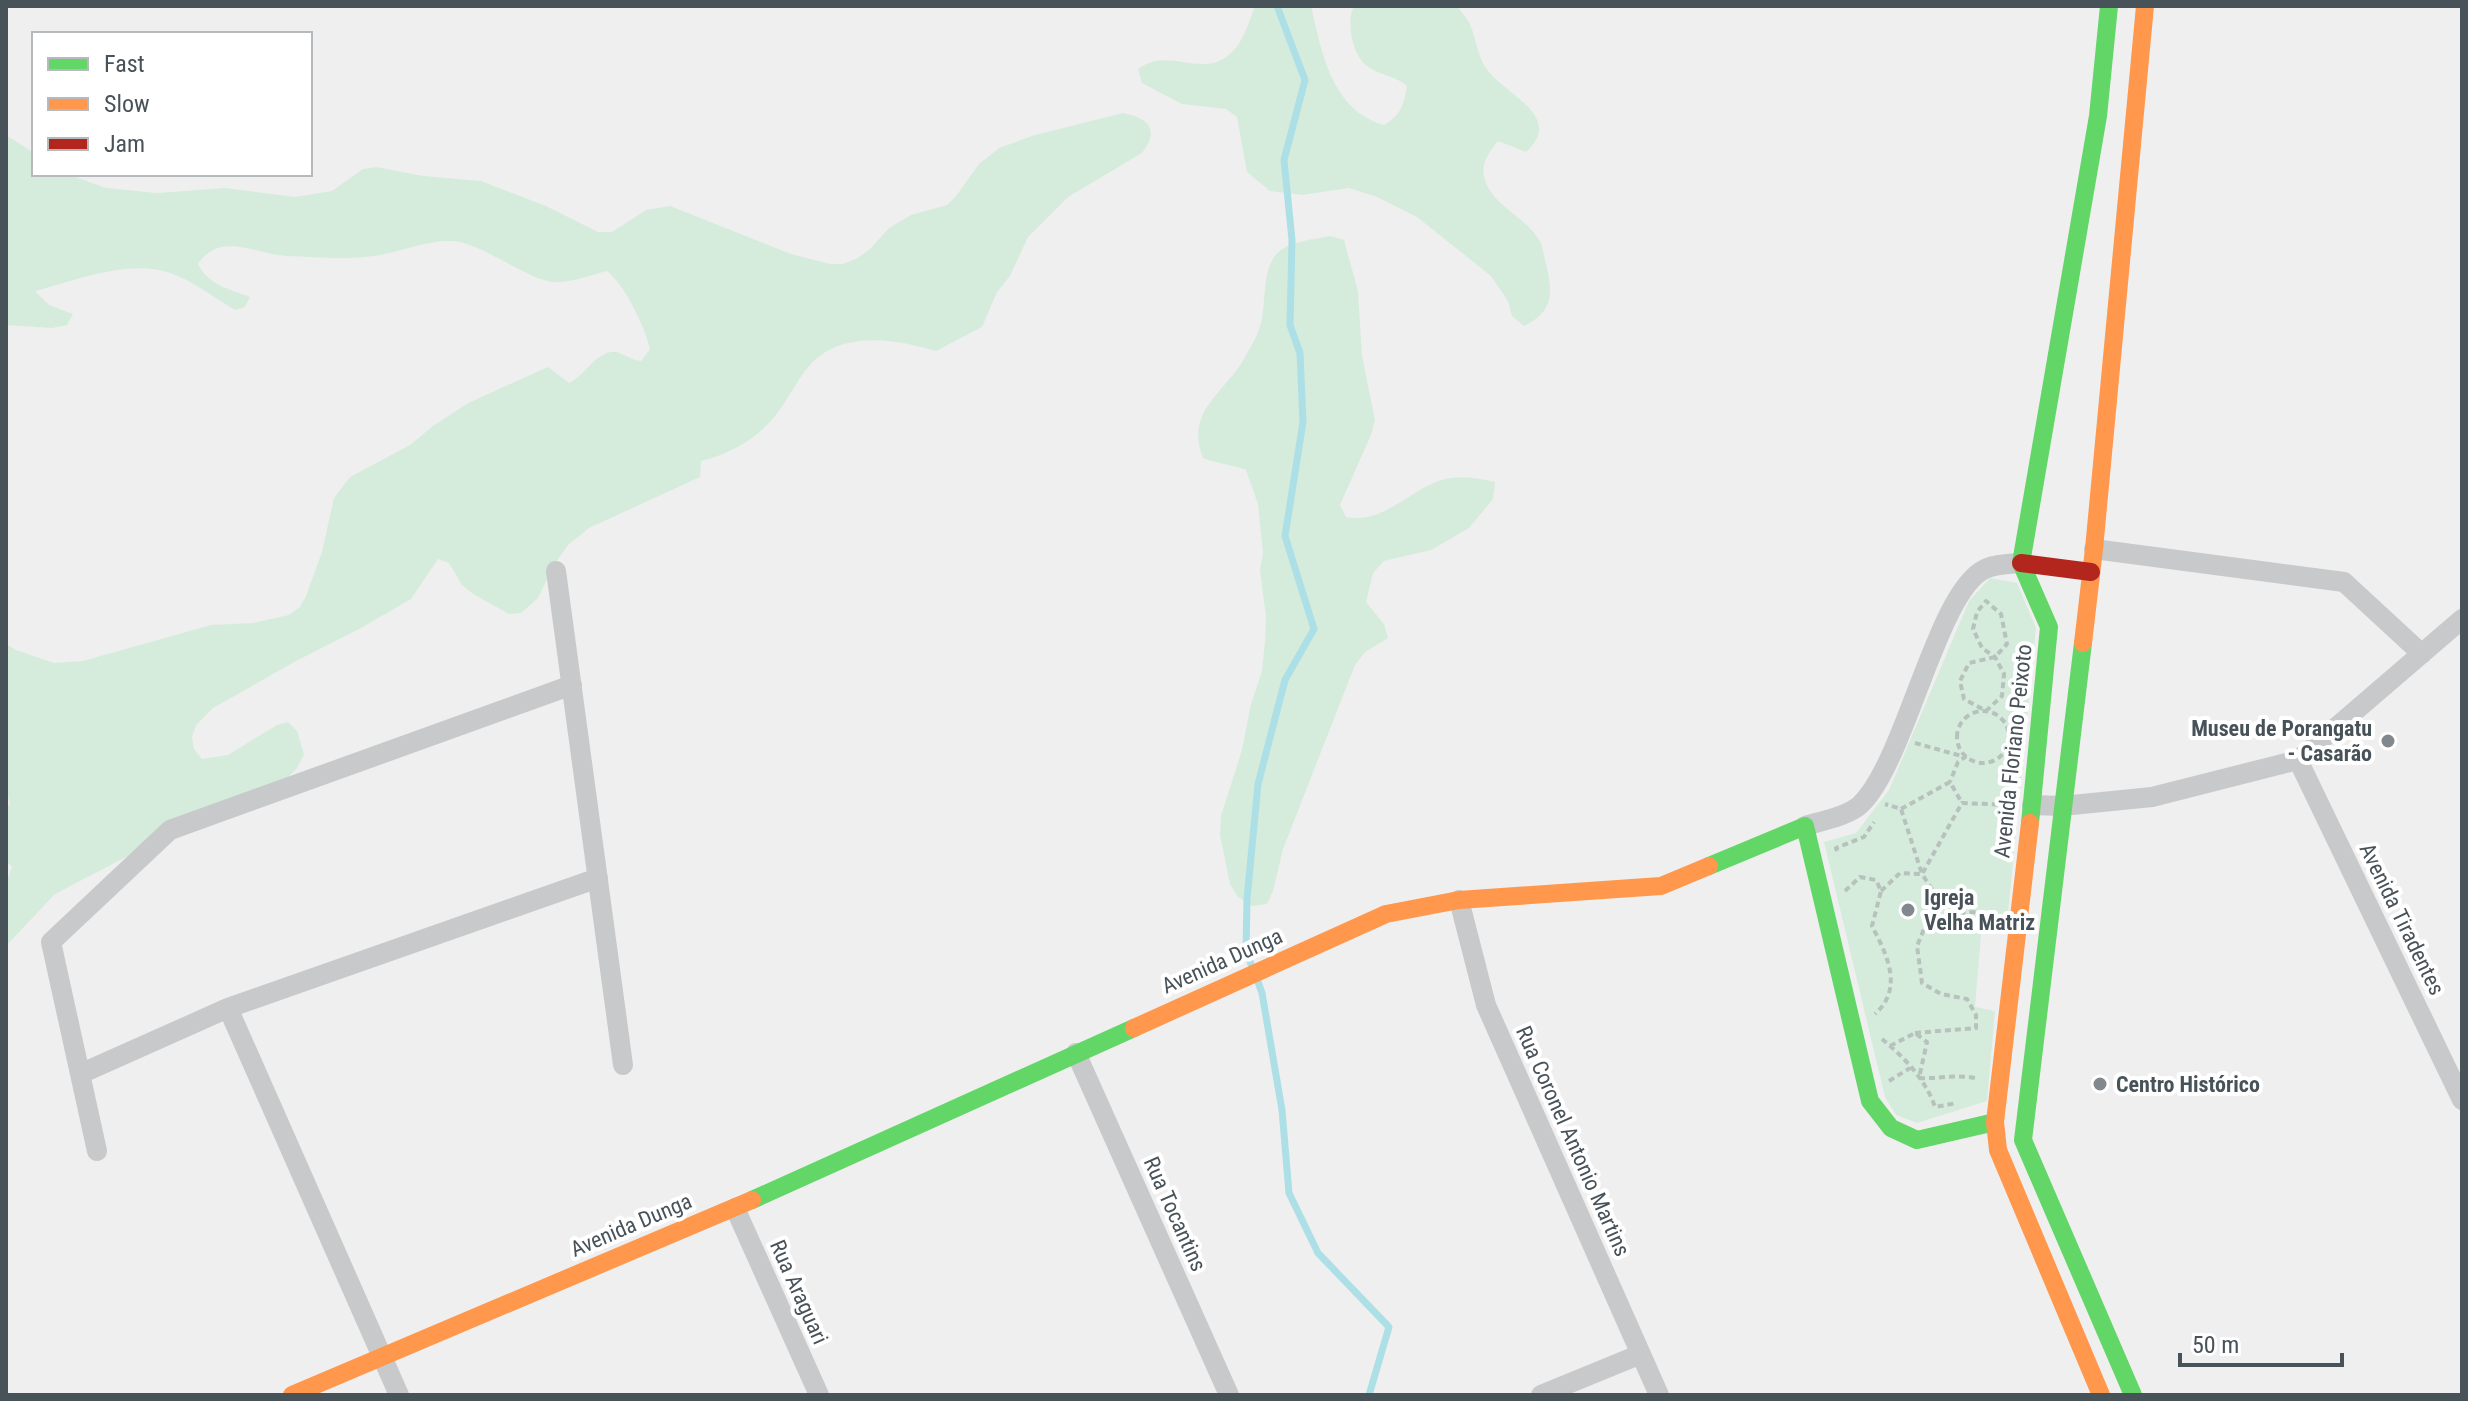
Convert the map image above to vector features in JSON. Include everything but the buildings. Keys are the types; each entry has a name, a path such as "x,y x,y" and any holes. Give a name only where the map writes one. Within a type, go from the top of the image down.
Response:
{"street":[{"path":"2021,563 2098,116 2109,6"},
{"path":"2133,1395 2023,1140 2094,549 2145,6"},
{"path":"2098,116 2135,119"},
{"path":"2094,549 2344,582 2422,654"},
{"path":"1995,1122 1917,1140 1891,1128 1870,1101 1805,826 1860,806 1882,775 1949,615 1970,580 1983,569 2021,563 2091,572"},
{"name":"Avenida Floriano Peixoto","path":"2021,563 2049,627 2023,806 1995,1122 1998,1150 2101,1395"},
{"path":"556,571 623,1065"},
{"path":"2023,806 2062,806 2152,797 2298,760 2462,619"},
{"path":"97,1151 51,942 170,830 572,685"},
{"name":"Avenida Tiradentes","path":"2298,760 2462,1100"},
{"name":"Avenida Dunga","path":"292,1395 735,1208 1386,914 1459,900 1661,886 1805,826"},
{"path":"80,1074 228,1008 598,878"},
{"name":"Rua Coronel Antonio Martins","path":"1459,900 1486,1005 1659,1395"},
{"path":"228,1008 399,1395"},
{"name":"Rua Tocantins","path":"1076,1053 1229,1395"},
{"path":"1998,1150 2023,1140"},
{"name":"Rua Araguari","path":"735,1208 819,1395"},
{"path":"1541,1395 1641,1354"}],"path":[{"path":"1908,741 1973,762 1990,763 1999,759 2007,749 2010,740 2008,726 1995,714 1986,711 1964,699 1960,681 1969,663 1995,657 2007,644 2001,614 1986,601 1977,612 1973,629 1982,648 1995,657 2004,674 2002,696 1986,711 1965,718 1958,728 1959,749 1965,757"},
{"path":"1839,863 1836,848 1864,837 1885,803 1901,809 1950,782 1958,762 1965,757"},
{"path":"1950,782 1962,803"},
{"path":"1962,803 2023,806"},
{"path":"1922,874 1962,803"},
{"path":"1890,1046 1915,1033 1976,1028 1976,1015 1967,999 1941,994 1922,983 1917,946 1937,897 1922,874 1901,809"},
{"path":"1870,1004 1872,1016 1883,1007 1892,983 1891,964 1872,926 1881,891 1900,873 1922,874"},
{"path":"1841,878 1843,893 1860,877 1876,880 1881,891"},
{"path":"1930,918 1946,917 1964,910 1996,915"},
{"path":"1915,1033 1927,1042 1919,1078"},
{"path":"1878,1036 1902,1055 1929,1089 1935,1107 1964,1102"},
{"path":"1919,1078 1937,1079 1956,1075 1983,1079"}],"green space":[{"path":"1255,6 1311,6 1325,60 1341,93 1352,107 1384,125 1401,109 1407,86 1371,69 1362,61 1352,37 1354,6 1457,6 1470,24 1486,68 1528,107 1539,127 1537,139 1526,152 1498,141 1488,155 1484,169 1485,180 1495,197 1533,232 1542,245 1550,292 1541,314 1524,326 1512,316 1508,301 1491,276 1417,217 1377,197 1349,188 1302,195 1270,191 1247,172 1237,117 1226,109 1182,104 1142,83 1138,69 1150,63 1162,60 1210,64 1222,60 1240,41"},
{"path":"1123,113 1145,122 1151,132 1142,153 1068,197 1028,237 1010,276 997,292 982,327 936,351 875,340 830,349 811,363 773,418 756,435 735,448 701,461 700,477 589,528 568,545 538,598 521,613 509,614 473,594 462,585 449,563 438,559 411,599 213,708 196,725 192,737 194,749 202,759 228,755 277,725 288,722 297,731 304,754 297,768 280,786 171,822 126,857 55,894 6,946 6,883 12,867 6,861 6,807 10,804 6,789 6,644 54,663 83,661 211,625 253,623 289,615 300,607 306,596 322,552 334,498 350,477 410,445 468,403 548,367 569,383 605,354 618,352 641,361 650,349 633,307 621,286 607,271 571,280 548,281 465,243 452,241 352,258 276,255 228,246 217,248 198,264 213,282 250,297 245,307 235,310 172,274 131,268 35,291 49,305 73,314 67,325 52,328 6,325 6,135 32,152 32,176 73,176 106,188 157,193 225,188 295,197 332,191 363,169 376,167 423,176 481,181 546,206 598,232 612,232 646,210 670,206 791,254 830,264 843,264 870,249 889,228 911,215 947,205 979,164 999,148 1035,135"},
{"path":"1330,236 1344,240 1358,291 1362,356 1375,420 1340,505 1346,517 1359,518 1383,512 1427,486 1446,479 1467,477 1495,482 1493,499 1469,528 1431,550 1384,561 1373,573 1366,602 1384,624 1388,638 1365,652 1355,665 1283,849 1273,891 1267,904 1252,906 1238,897 1230,884 1220,835 1221,816 1262,671 1266,617 1260,570 1263,553 1258,504 1246,470 1203,458 1199,427 1203,414 1237,370 1256,336 1274,257 1292,244"},
{"path":"1990,578 2017,583 2036,628 2007,923 1982,923 1975,1007 1995,1011 1987,1101 1917,1123 1896,1115 1885,1097 1824,842 1856,833 1889,790 1969,601"}],"waterway":[{"path":"1252,967 1246,950 1247,899 1258,784 1285,680 1314,629 1285,536 1303,422 1300,353 1290,325 1292,240 1284,160 1305,80 1277,6"},
{"path":"1257,979 1282,1110 1289,1193 1318,1253 1389,1327 1369,1395"}],"traffic: fast":[{"path":"2030,823 2049,627 2021,563 2098,116 2109,6"},
{"path":"2083,643 2023,1140 2133,1395"},
{"path":"1709,866 1805,826 1870,1101 1891,1128 1917,1140 1995,1122"},
{"path":"752,1200 1134,1028"}],"traffic: slow":[{"path":"2083,643 2145,6"},
{"path":"2030,823 1995,1122 1998,1150 2101,1395"},
{"path":"1134,1028 1386,914 1459,900 1661,886 1709,866"},
{"path":"292,1395 752,1200"}],"traffic: jam":[{"path":"2021,563 2091,572"}],"place":[{"name":"Museu de Porangatu - Casarão","path":"2388,741"},
{"name":"Igreja Velha Matriz","path":"1908,910"},
{"name":"Centro Histórico","path":"2100,1084"}]}
